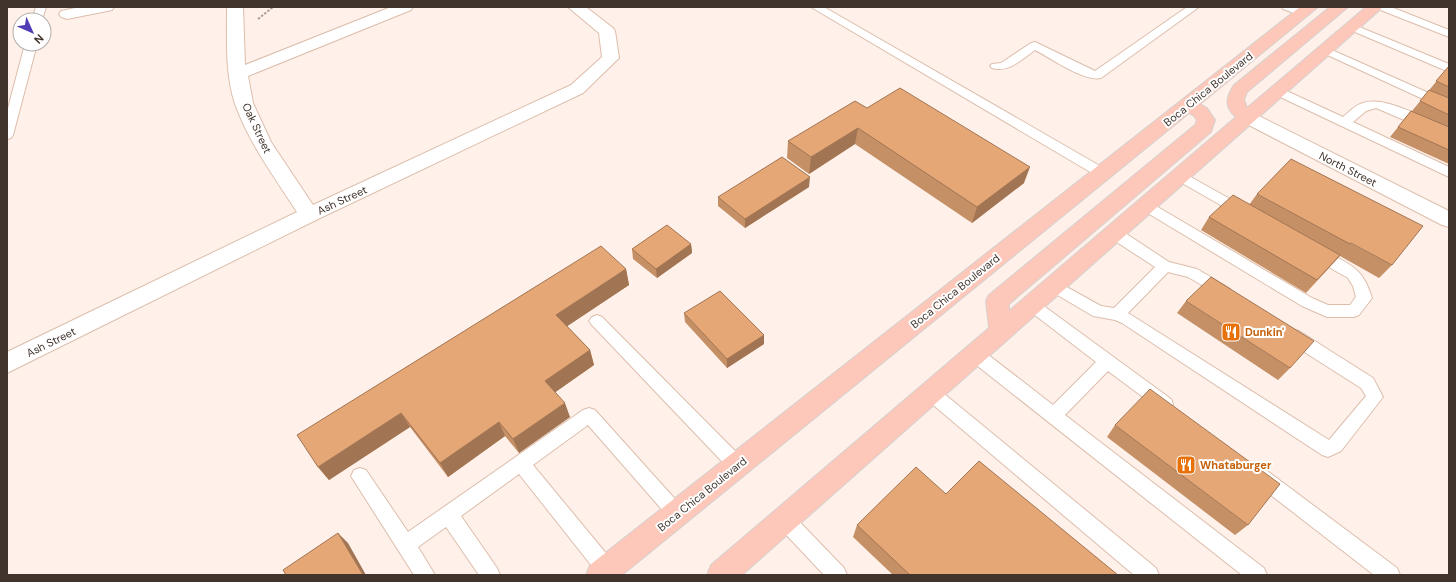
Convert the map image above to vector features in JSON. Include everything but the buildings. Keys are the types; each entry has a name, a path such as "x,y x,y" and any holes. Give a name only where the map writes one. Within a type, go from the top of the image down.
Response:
{"main road":[{"path":"1247,117 1237,109 1235,99 1240,89 1340,7"},
{"path":"724,574 1375,7"},
{"name":"Boca Chica Boulevard","path":"603,572 1188,105 1299,9"},
{"path":"1001,332 997,301 1204,128 1206,120 1201,112 1188,105"}],"street":[{"path":"67,14 106,7"},
{"name":"Oak Street","path":"234,7 236,61 244,102 262,143 309,215"},
{"path":"238,74 405,7"},
{"name":"Ash Street","path":"7,364 309,215 577,89 611,58 608,31 576,7"},
{"name":"North Street","path":"1247,117 1449,220"}],"lane":[{"path":"816,7 1102,173"},
{"path":"996,66 1004,66 1035,45 1089,74 1097,76 1194,7"},
{"path":"1382,7 1449,34"},
{"path":"1352,26 1449,68"},
{"path":"1325,50 1449,107"},
{"path":"7,135 29,52"},
{"path":"1278,91 1449,172"},
{"path":"1344,123 1367,104 1373,103 1384,105 1449,135"},
{"path":"1180,176 1252,217"},
{"path":"1146,206 1307,302 1327,312 1354,311 1364,298 1360,284 1353,274 1306,247"},
{"path":"1114,233 1165,266 1192,272 1239,302"},
{"path":"1117,314 1165,266"},
{"path":"1054,286 1098,312 1117,314 1127,319 1328,449 1335,446 1375,397 1367,383 1280,328"},
{"path":"1032,305 1176,412"},
{"path":"597,321 737,465"},
{"path":"976,355 1257,575"},
{"path":"1054,415 1107,361"},
{"path":"931,393 1149,575"},
{"path":"405,545 589,415 677,514"},
{"path":"521,463 603,572"},
{"path":"1245,465 1390,575"},
{"path":"360,476 425,575"},
{"path":"448,514 490,575"},
{"path":"785,520 837,575"}],"place":[{"name":"Dunkin'","path":"1231,332"},
{"name":"Whataburger","path":"1186,465"}]}
